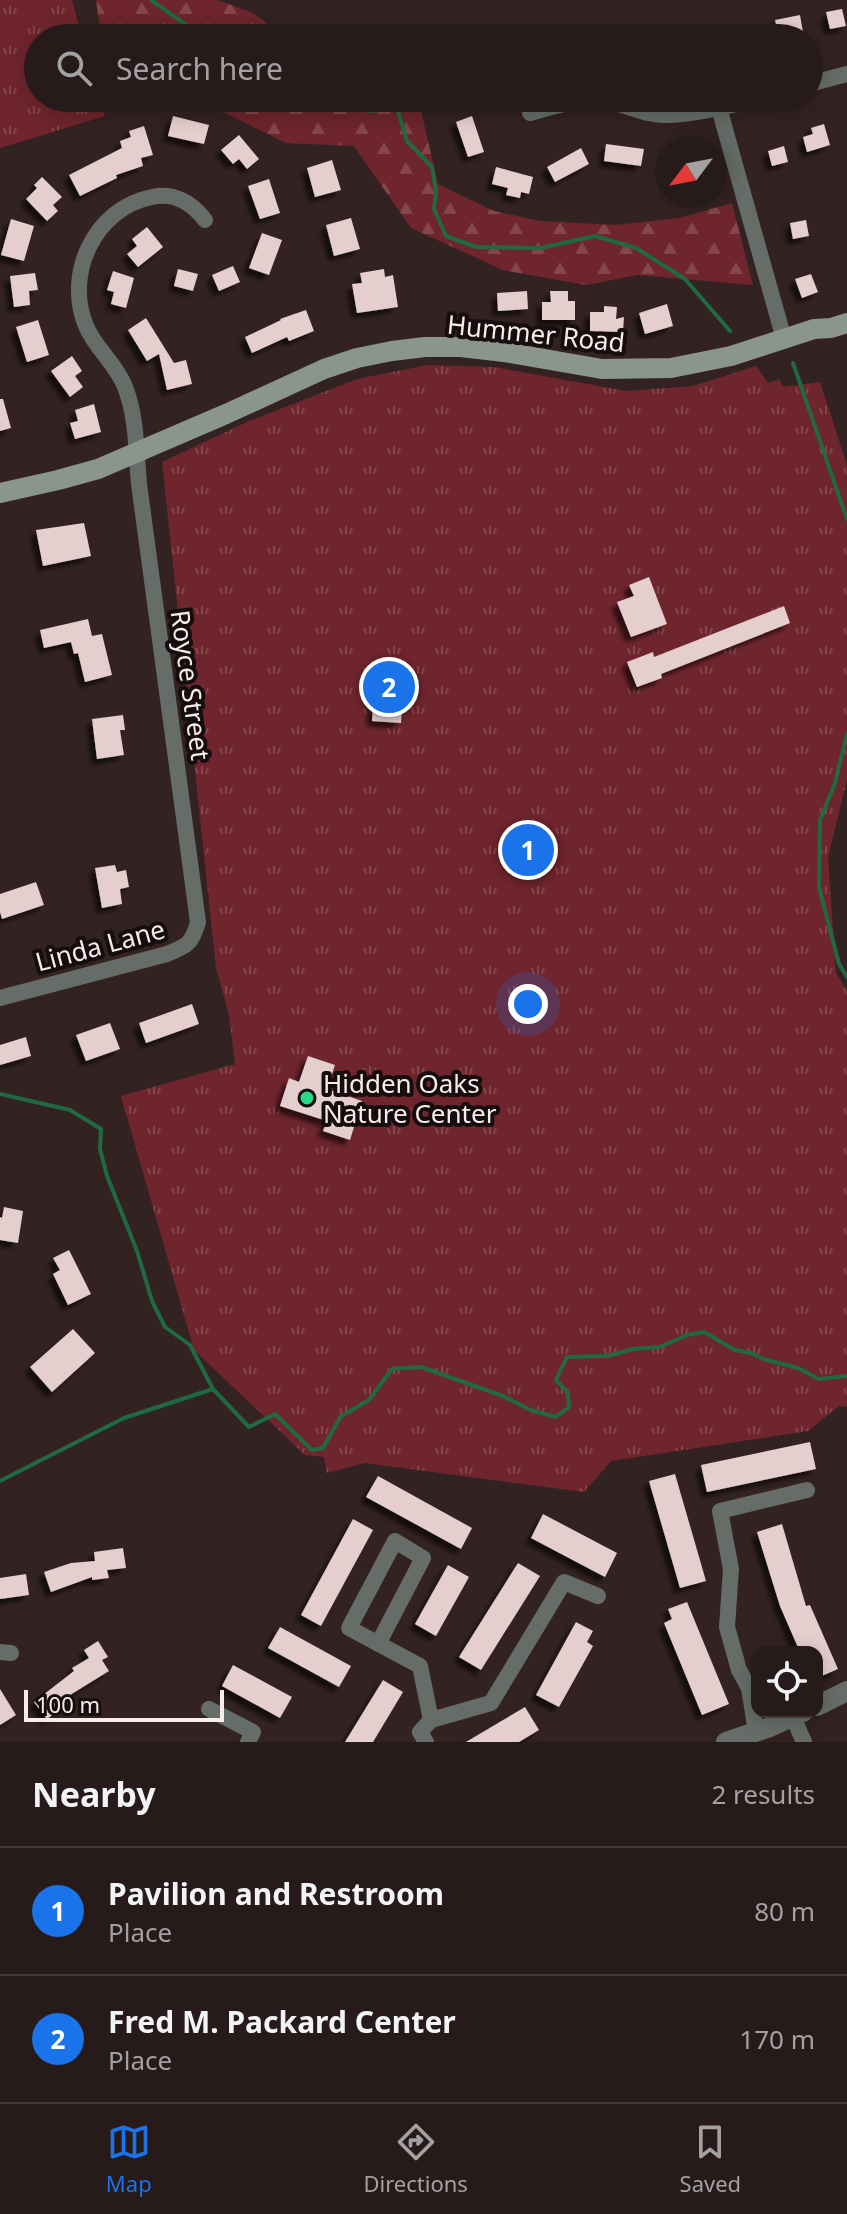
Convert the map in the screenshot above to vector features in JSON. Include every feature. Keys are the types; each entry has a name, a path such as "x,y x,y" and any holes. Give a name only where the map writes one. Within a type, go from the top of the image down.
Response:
{"main road":[{"name":"Hummer Road","path":"0,493 71,477 136,453 324,369 357,358 425,347 461,347 602,369 671,368 847,323"}],"street":[{"path":"823,80 847,74"},
{"path":"644,112 668,115 690,112"},
{"path":"720,112 784,339"},
{"name":"Royce Street","path":"198,922 133,416 126,388 94,341 80,310 78,291 80,269 96,234 122,209 151,197 176,197 197,209 205,220"},
{"name":"Linda Lane","path":"0,998 167,954 192,941 198,922"},
{"path":"756,1732 749,1688 739,1670 727,1627 731,1569 720,1511 807,1490"},
{"path":"378,1644 423,1558 395,1541 349,1628 378,1644 420,1666 431,1720"},
{"path":"426,1742 420,1732 431,1720 491,1703 564,1582 598,1596"},
{"path":"823,1703 847,1691"},
{"path":"209,1709 253,1732 248,1742"},
{"path":"726,1742 789,1718"},
{"path":"799,1718 804,1742"}],"green space":[{"path":"0,0 72,0 78,24 24,24 24,112 104,112 105,116 0,148"},
{"path":"96,0 217,0 251,12 268,24 99,24"},
{"path":"223,112 421,112 438,184 494,211 540,221 615,225 679,218 714,208 727,208 727,204 732,203 753,285 638,275 586,285 503,270 411,228 354,146 286,143"},
{"path":"428,365 495,367 626,391 693,386 756,366 768,383 779,379 783,387 820,382 847,465 847,780 828,857 836,973 847,991 847,1407 839,1406 808,1431 611,1461 584,1492 365,1463 327,1473 324,1457 305,1455 194,1350 121,1096 235,1064 229,1015 216,968 162,462 247,422 357,379"}],"building":[{"path":"842,9 846,26 830,29 826,12"},
{"path":"800,15 802,24 776,24 775,20"},
{"path":"173,116 209,125 204,144 168,136"},
{"path":"472,116 484,152 468,157 456,122"},
{"path":"824,124 830,145 807,152 803,137 813,134 811,128"},
{"path":"144,126 153,155 141,158 143,166 116,175 117,178 80,196 69,175 122,148 120,141 131,137 129,131"},
{"path":"239,135 259,159 247,169 239,159 233,164 221,150"},
{"path":"606,144 644,149 641,166 604,161"},
{"path":"784,146 788,162 772,166 768,151"},
{"path":"581,148 589,164 555,182 547,167"},
{"path":"332,160 341,190 315,197 307,168"},
{"path":"496,167 533,177 529,194 521,192 520,198 506,195 508,188 492,184"},
{"path":"42,177 62,197 53,205 58,211 47,221 26,199 37,188 34,185"},
{"path":"269,179 280,213 260,219 248,186"},
{"path":"351,218 360,249 334,256 326,225"},
{"path":"11,219 34,226 24,261 1,255"},
{"path":"806,220 809,236 793,239 790,223"},
{"path":"147,227 163,247 138,267 127,254 137,246 132,239"},
{"path":"262,233 282,240 269,275 249,268"},
{"path":"233,266 240,282 219,291 212,275"},
{"path":"178,269 198,274 193,291 174,286"},
{"path":"384,269 385,277 393,275 398,307 357,313 352,284 362,283 360,273"},
{"path":"113,271 134,278 126,308 111,304 114,292 107,290"},
{"path":"35,273 38,290 29,291 30,305 14,307 10,276"},
{"path":"811,274 818,292 802,298 795,279"},
{"path":"527,291 528,309 498,311 497,293"},
{"path":"550,291 568,291 568,301 575,301 575,320 542,320 542,302 551,302"},
{"path":"667,304 673,326 645,334 639,313"},
{"path":"604,306 617,307 616,319 624,317 623,332 590,331 590,312 604,312"},
{"path":"306,310 314,331 289,341 287,337 252,353 245,337"},
{"path":"146,318 174,363 186,360 192,384 167,390 159,354 147,361 128,330"},
{"path":"38,320 49,355 27,362 16,327"},
{"path":"72,356 82,371 75,376 83,387 70,397 51,371"},
{"path":"0,399 3,399 11,428 0,431"},
{"path":"94,404 101,432 75,439 70,423 78,421 75,410"},
{"path":"84,523 91,556 43,566 36,530"},
{"path":"649,577 667,624 631,637 617,602 634,596 629,585"},
{"path":"784,606 790,623 661,674 662,678 637,687 627,662 653,652 654,657"},
{"path":"88,619 92,636 102,634 112,675 85,682 78,653 74,654 71,642 44,648 40,630"},
{"path":"375,673 404,676 401,723 372,721"},
{"path":"123,715 125,730 120,730 124,755 97,759 92,719"},
{"path":"533,838 540,856 524,862 517,844"},
{"path":"115,865 117,872 126,870 129,887 120,889 122,904 102,908 95,868"},
{"path":"36,882 44,905 2,919 0,894"},
{"path":"192,1004 199,1024 146,1043 139,1023"},
{"path":"110,1023 120,1049 86,1061 76,1035"},
{"path":"26,1037 31,1056 0,1065 0,1045"},
{"name":"Hidden Oaks Nature Center","path":"308,1056 335,1065 327,1089 362,1101 350,1140 323,1131 327,1121 280,1106 289,1078 299,1082"},
{"path":"4,1207 23,1211 18,1243 0,1240 0,1217"},
{"path":"69,1250 91,1294 68,1305 53,1274 60,1270 53,1258"},
{"path":"73,1329 95,1353 52,1392 30,1367"},
{"path":"810,1442 816,1469 707,1492 701,1465"},
{"path":"675,1474 706,1581 680,1588 649,1481"},
{"path":"378,1476 472,1528 461,1549 366,1497"},
{"path":"543,1514 617,1553 605,1577 531,1538"},
{"path":"353,1519 373,1530 321,1626 301,1615"},
{"path":"782,1524 806,1606 810,1605 838,1669 823,1675 823,1646 797,1646 780,1606 757,1532"},
{"path":"123,1548 126,1568 107,1570 109,1578 92,1580 92,1577 51,1592 44,1572 71,1563 95,1561 94,1552"},
{"path":"518,1563 540,1576 481,1670 459,1657"},
{"path":"448,1565 469,1577 436,1636 415,1624"},
{"path":"26,1574 29,1595 0,1599 0,1578"},
{"path":"687,1602 729,1704 702,1715 664,1623 672,1619 668,1609"},
{"path":"576,1622 593,1631 587,1642 593,1646 559,1707 536,1695"},
{"path":"280,1627 351,1666 339,1687 268,1648"},
{"path":"98,1641 108,1657 102,1660 109,1671 70,1695 73,1699 47,1719 34,1702 74,1671 72,1668 89,1658 84,1650"},
{"path":"233,1665 292,1697 280,1718 222,1686"},
{"path":"383,1680 403,1692 373,1742 345,1742"},
{"path":"0,1689 16,1715 0,1725"},
{"path":"525,1707 539,1730 519,1742 466,1742"}],"waterway":[{"path":"151,0 185,24"},
{"path":"398,112 407,141 432,167 436,192 434,209 446,236 476,247 541,248 595,236 636,248 685,279 730,331"},
{"path":"793,363 847,519"},
{"path":"847,734 835,783 820,820 819,887 839,964 847,977"},
{"path":"0,1094 70,1110 101,1129 100,1149 107,1176 137,1251 152,1301 165,1327 190,1345 213,1389"},
{"path":"0,1481 124,1418 213,1389 249,1427 275,1414 312,1450 323,1448 341,1416 369,1400 392,1369 421,1367 503,1396 530,1410 556,1417 569,1407 568,1393 556,1380 567,1357 608,1356 633,1349 660,1347 687,1335 704,1332 735,1350 798,1368 819,1379 847,1376"}],"place":[{"name":"Fred M. Packard Center","path":"389,687"},
{"name":"Pavilion and Restroom","path":"528,850"},
{"name":"Hidden Oaks Nature Center","path":"307,1098"}]}
